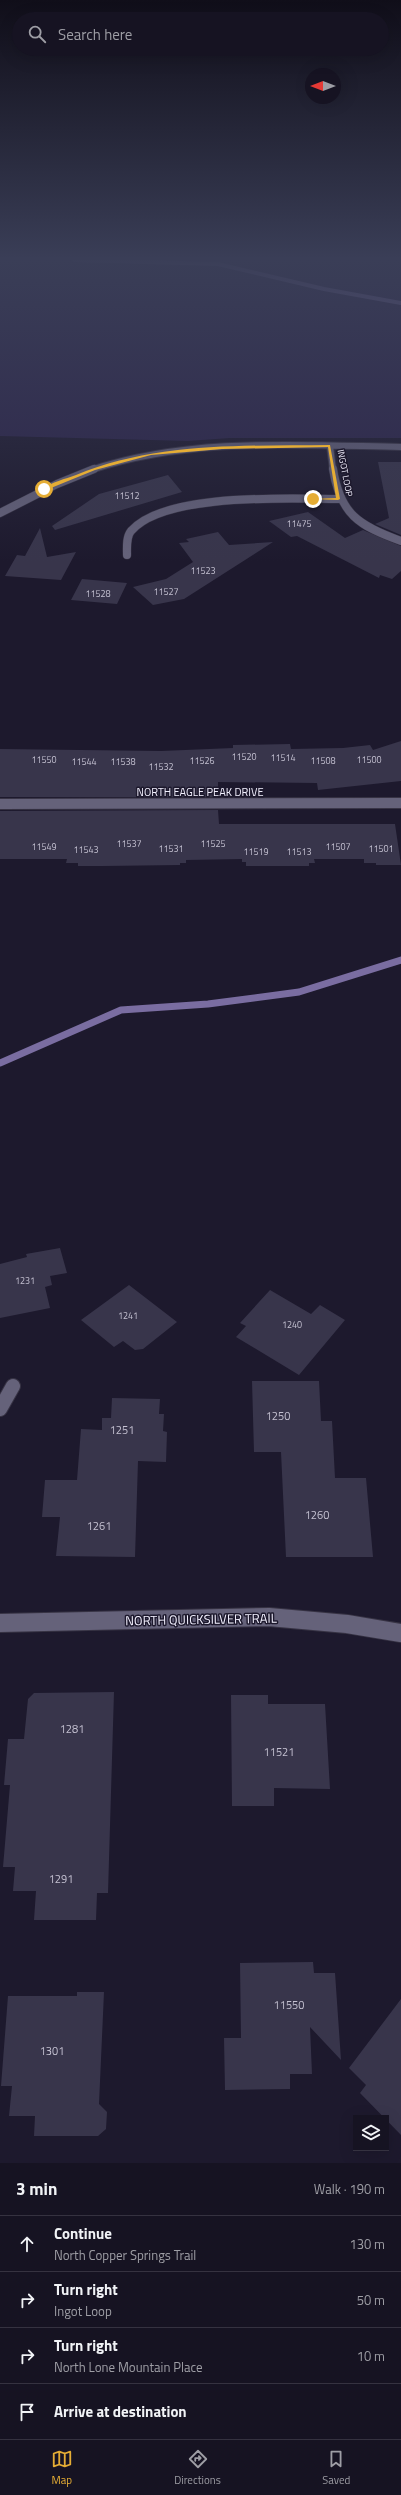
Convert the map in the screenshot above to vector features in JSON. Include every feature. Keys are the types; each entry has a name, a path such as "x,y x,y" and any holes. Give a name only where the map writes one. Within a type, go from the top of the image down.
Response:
{"street":[{"path":"0,513 44,489 94,469 151,454 222,448 330,446 401,447"},
{"name":"INGOT LOOP","path":"330,446 338,499 348,514 358,522 401,541"},
{"path":"126,555 128,538 131,531 143,522 184,508 227,500 338,499"},
{"name":"NORTH EAGLE PEAK DRIVE","path":"0,804 401,803"},
{"path":"0,1409 13,1386"},
{"name":"NORTH QUICKSILVER TRAIL","path":"0,1623 269,1617 347,1624 401,1634"}],"shaded area":[{"path":"0,361 401,361 401,438 230,438 188,441 0,436"}],"building":[{"path":"378,462 401,462 401,535 375,524 389,518"},
{"path":"168,475 182,492 55,530 52,526 99,494"},
{"path":"308,512 345,538 363,530 401,546 401,571 392,579 380,575 379,578 297,536 291,537 269,521"},
{"path":"40,528 47,557 76,552 61,580 5,576 17,555 25,556"},
{"path":"218,532 229,545 273,542 184,599 153,605 133,587 166,579 193,562 179,543 189,542 186,539"},
{"path":"82,579 127,583 117,604 71,600"},
{"path":"401,741 401,781 318,790 317,783 218,782 218,797 0,797 0,749 161,751 233,748 233,745 290,744 291,749 343,748 370,745 373,750"},
{"path":"218,810 219,824 395,824 401,865 376,865 376,863 364,863 364,859 314,859 315,863 309,863 309,866 246,866 246,862 242,862 242,859 186,860 186,863 180,863 180,865 78,866 78,863 66,863 67,859 0,859 0,811"},
{"path":"60,1248 67,1273 50,1276 52,1285 45,1287 50,1308 0,1318 0,1264 27,1257 26,1254"},
{"path":"129,1285 177,1322 143,1349 135,1350 123,1341 114,1347 81,1320"},
{"path":"270,1290 311,1314 320,1305 345,1320 299,1375 236,1337 246,1326 240,1323"},
{"path":"252,1381 319,1381 321,1421 332,1421 335,1478 366,1478 373,1557 286,1557 281,1452 254,1452"},
{"path":"112,1398 160,1399 159,1414 164,1414 163,1431 167,1432 166,1462 138,1461 135,1557 56,1556 60,1517 42,1517 45,1480 77,1480 81,1429 102,1430 102,1418 111,1418"},
{"path":"114,1692 108,1893 97,1893 96,1920 34,1920 36,1891 13,1891 15,1867 3,1867 10,1785 4,1785 8,1739 24,1739 28,1699 34,1693"},
{"path":"231,1695 268,1695 268,1704 325,1704 330,1789 274,1788 274,1806 232,1806"},
{"path":"313,1962 314,1973 335,1973 341,2060 310,2027 312,2074 290,2074 290,2089 225,2090 224,2038 241,2038 240,1963"},
{"path":"77,1992 104,1992 99,2104 107,2112 106,2129 98,2136 34,2136 35,2116 9,2116 12,2086 1,2086 8,1996 77,1996"},
{"path":"401,1999 401,2135 389,2123 389,2115 381,2115 360,2093 366,2085 349,2068"}],"waterway":[{"path":"0,1063 121,1010 208,1004 299,992 401,960"}],"route":[{"path":"44,489 94,469 151,454 222,448 330,446 338,499 313,499"}]}
